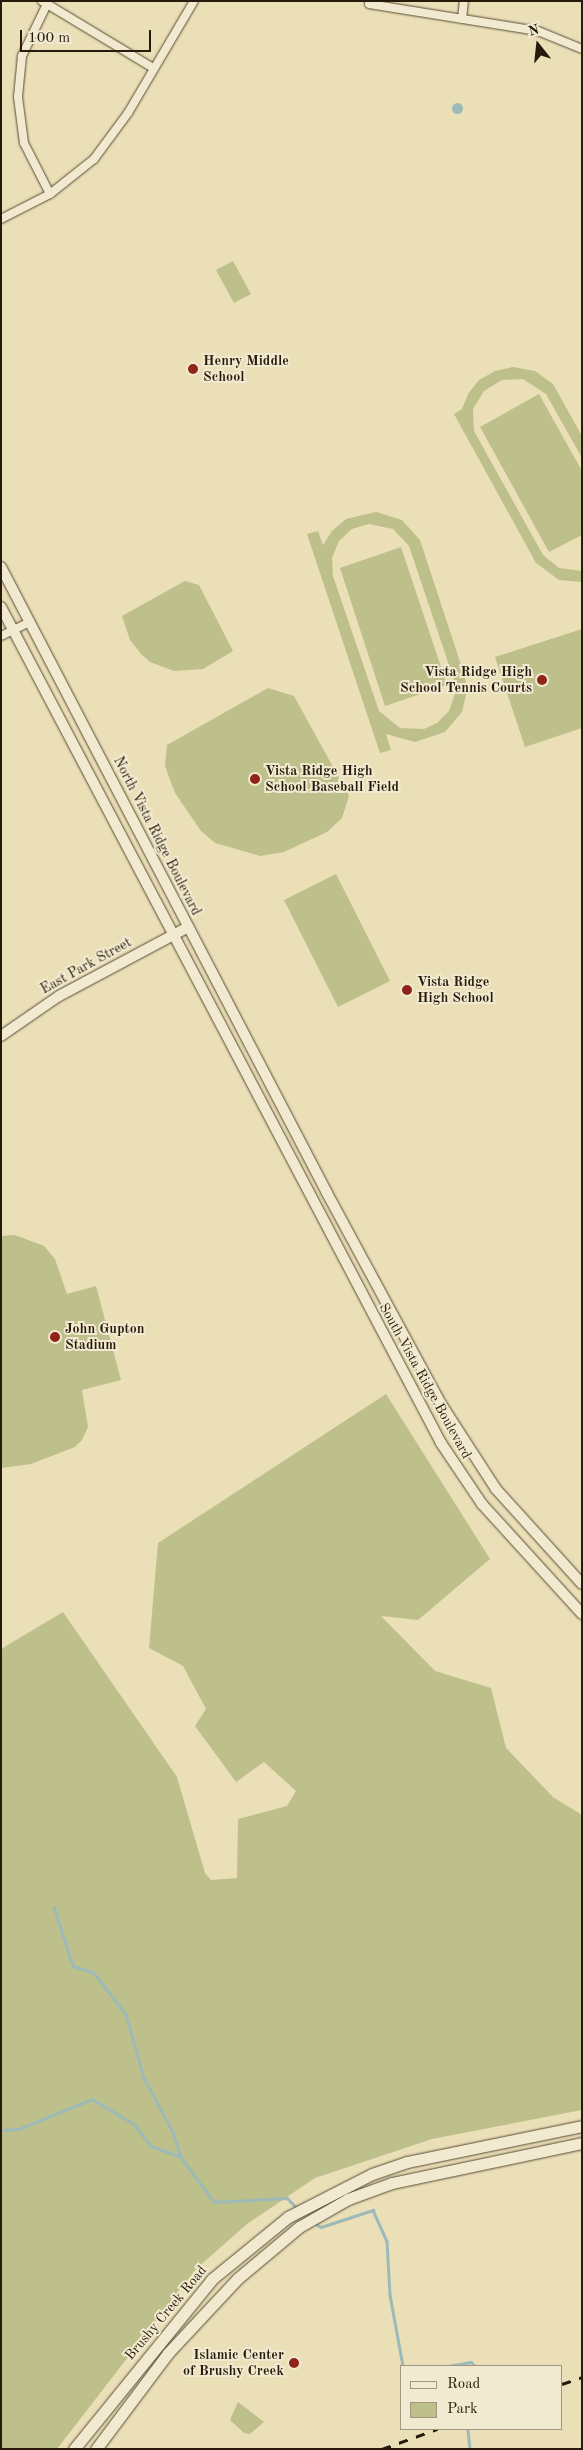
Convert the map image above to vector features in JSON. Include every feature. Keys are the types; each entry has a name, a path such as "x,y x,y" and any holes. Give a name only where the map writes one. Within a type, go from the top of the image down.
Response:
{"main road":[{"name":"Brushy Creek Road","path":"74,2449 212,2279 276,2226 315,2201 385,2170 481,2146 582,2126"},
{"name":"Brushy Creek Road","path":"96,2449 168,2353 237,2279 294,2231 368,2191 427,2173 582,2143"},
{"path":"481,2146 484,2163"}],"street":[{"path":"1,219 50,194 73,179 107,144 194,1"},
{"path":"462,19 464,1"},
{"path":"50,194 24,143 18,97 22,56 44,3 154,68"},
{"path":"369,4 545,33 582,49"},
{"name":"North Vista Ridge Boulevard","path":"1,567 288,1119"},
{"path":"1,607 174,934"},
{"path":"1,636 30,622"},
{"name":"East Park Street","path":"1,1036 59,996 188,927"},
{"name":"South Vista Ridge Boulevard","path":"174,934 450,1458 482,1504 582,1614"},
{"name":"South Vista Ridge Boulevard","path":"288,1119 470,1452 496,1489 582,1584"}],"green space":[{"path":"233,261 251,294 234,303 216,270"},
{"path":"513,367 535,371 553,384 582,436 582,458 546,394 523,379 502,380 484,391 473,409 474,431 543,555 559,568 582,571 582,582 559,580 536,563 454,414 462,409 468,394 479,380 495,371"},
{"path":"539,394 582,471 582,535 549,552 480,427"},
{"path":"376,512 402,520 420,540 465,677 467,690 462,712 445,732 415,742 386,734 391,750 380,753 307,534 318,531 323,545 332,531 346,519","holes":["369,524 393,529 409,546 454,680 455,694 449,711 437,723 424,729 400,728 379,711 333,576 332,558 339,541 352,529"]},
{"path":"401,547 447,685 385,706 340,568"},
{"path":"185,581 199,585 233,651 203,669 174,671 150,662 141,654 130,640 122,616"},
{"name":"Vista Ridge High School Tennis Courts","path":"582,629 582,728 525,747 495,657"},
{"name":"Vista Ridge High School Baseball Field","path":"268,688 294,696 349,796 342,818 327,832 284,852 260,856 215,843 201,831 175,793 165,766 167,745"},
{"path":"336,874 390,981 338,1007 284,900"},
{"name":"John Gupton Stadium","path":"15,1235 44,1246 55,1259 67,1294 96,1286 121,1380 82,1390 88,1427 82,1440 75,1447 31,1464 1,1468 1,1236"},
{"path":"386,1394 490,1559 418,1620 381,1616 435,1671 491,1688 506,1748 553,1797 582,1815 582,2110 432,2139 315,2178 247,2224 196,2269 57,2449 1,2449 1,1649 63,1612 177,1777 205,1873 211,1880 237,1878 238,1819 287,1806 296,1791 264,1762 236,1782 195,1726 206,1709 183,1666 149,1648 158,1543"},
{"path":"238,2402 264,2422 250,2434 244,2433 230,2420"}],"water":[{"path":"457,102 463,108 457,114 451,108"}],"waterway":[{"path":"54,1907 73,1966 94,1973 126,2014 144,2078 173,2132 181,2157 214,2202 287,2198 297,2208"},
{"path":"1,2130 19,2129 92,2099 134,2124 151,2146 181,2157"},
{"path":"315,2223 321,2227 373,2210 387,2241 390,2295 403,2365"},
{"path":"454,2365 471,2362 474,2365"},
{"path":"468,2430 470,2449"}],"railway":[{"path":"563,2384 582,2377"},
{"path":"382,2449 434,2430"}],"place":[{"name":"Henry Middle School","path":"193,369"},
{"name":"Vista Ridge High School Tennis Courts","path":"542,680"},
{"name":"Vista Ridge High School Baseball Field","path":"255,779"},
{"name":"Vista Ridge High School","path":"407,990"},
{"name":"John Gupton Stadium","path":"55,1337"},
{"name":"Islamic Center of Brushy Creek","path":"294,2363"}]}
